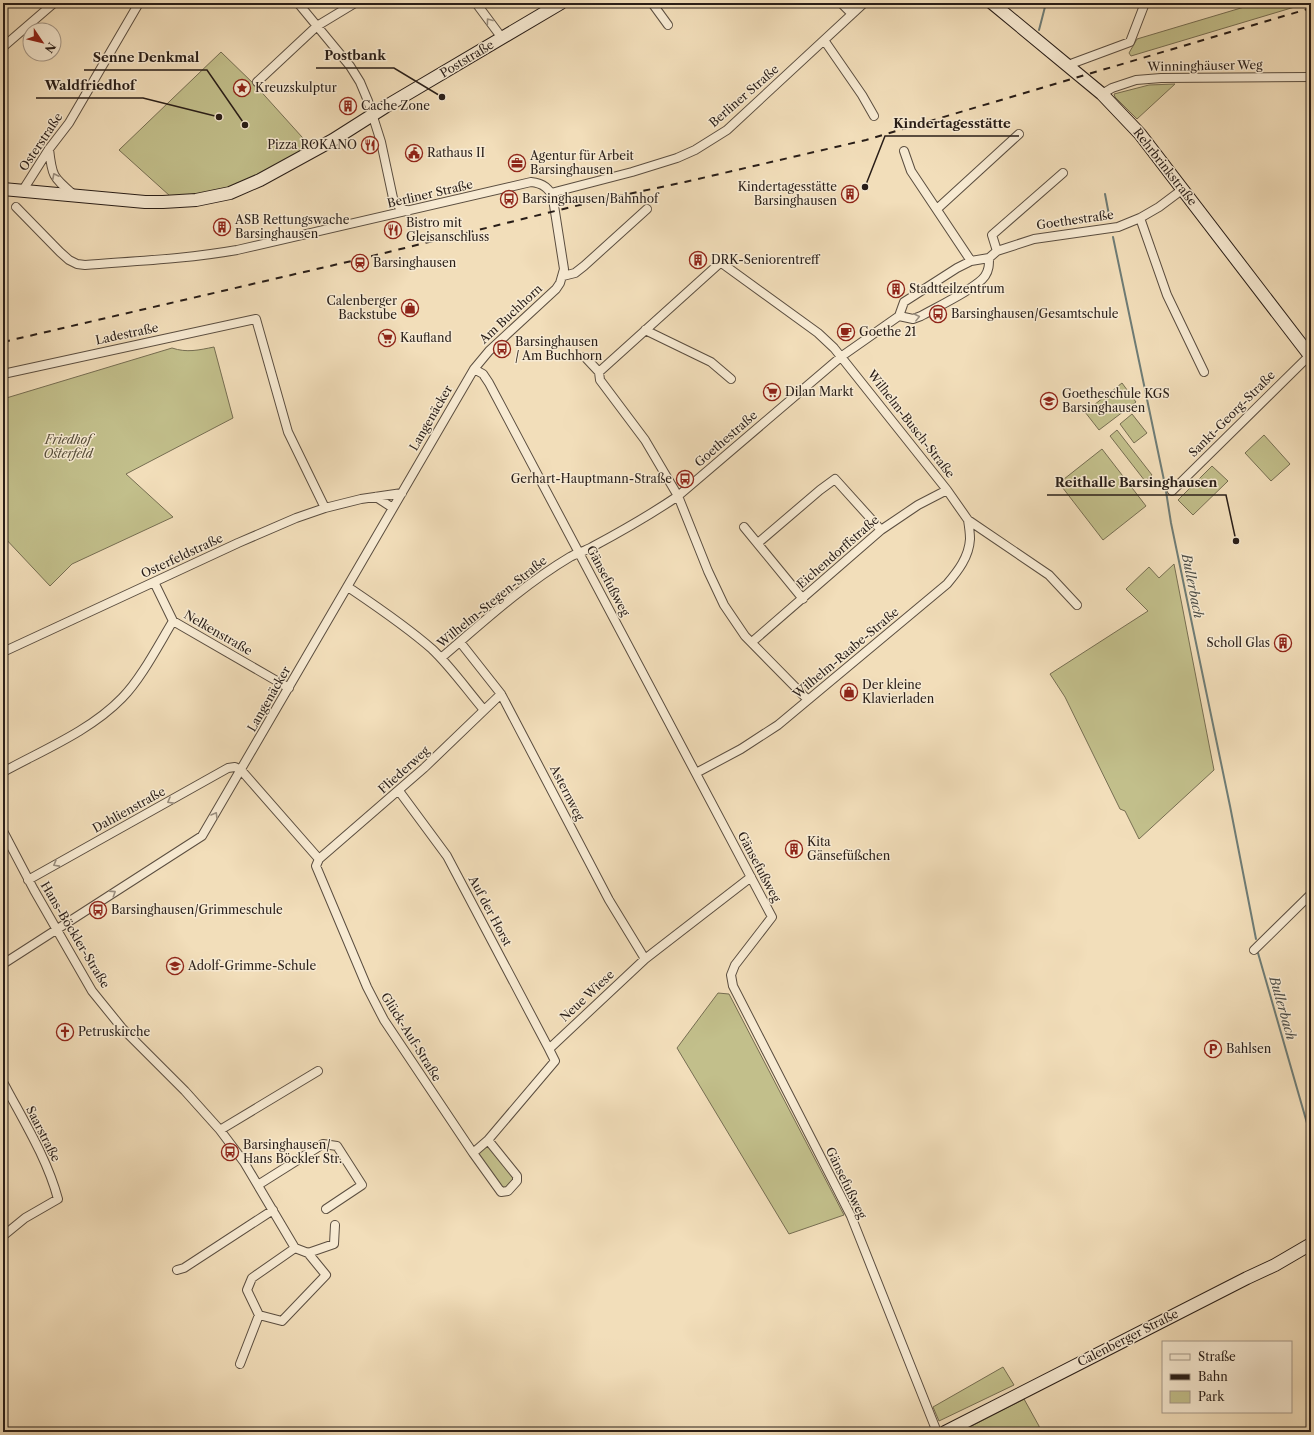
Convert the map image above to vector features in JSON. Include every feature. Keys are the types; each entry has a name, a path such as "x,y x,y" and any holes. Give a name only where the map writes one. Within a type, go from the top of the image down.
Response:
{"main road":[{"name":"Poststraße","path":"3,189 145,202 196,200 230,193 272,174 333,140 372,115 561,3"},
{"name":"Rehrbrinkstraße","path":"992,3 1102,94 1140,134 1310,356"},
{"name":"Calenberger Straße","path":"945,1432 1275,1265 1311,1244"}],"street":[{"path":"3,47 54,3"},
{"name":"Osterstraße","path":"23,190 49,149 69,123 139,3"},
{"path":"298,3 350,66 360,82 368,102 380,142 393,198 396,205 408,211"},
{"path":"257,82 317,26 355,3"},
{"path":"476,3 502,38"},
{"path":"652,3 668,25"},
{"path":"841,3 852,14"},
{"name":"Berliner Straße","path":"16,207 60,252 73,262 85,265 160,260 216,254 284,240 531,182 539,183 546,187 551,193 632,172 677,158 694,150 726,130 864,3"},
{"path":"1068,65 1130,42 1145,3"},
{"path":"824,40 862,95 874,116"},
{"name":"Winninghäuser Weg","path":"1102,94 1112,88 1136,80 1161,78 1311,77"},
{"path":"937,209 1019,134"},
{"path":"49,149 53,175 59,183 74,195"},
{"path":"904,151 911,171 971,261"},
{"path":"997,252 992,235 1063,173"},
{"name":"Goethestraße","path":"579,553 590,549 632,526 678,496 842,356 899,316 904,302 957,268 971,261 989,258 997,252 1034,238 1118,227 1140,218 1159,207 1183,189"},
{"path":"551,193 563,257 563,276 575,272 584,266 647,209"},
{"path":"1140,218 1167,295 1204,372"},
{"path":"899,316 913,319 921,316 980,281 985,276 989,268 989,258"},
{"name":"Wilhelm-Busch-Straße","path":"645,330 719,260 818,333 842,356 947,490 968,520 1049,575 1077,605"},
{"name":"Am Buchhorn","path":"474,369 489,351 556,289 563,276"},
{"name":"Ladestraße","path":"3,374 256,319 288,432 325,508"},
{"path":"599,372 645,330 710,362 731,379"},
{"name":"Sankt-Georg-Straße","path":"1172,491 1310,356"},
{"path":"585,357 599,372 600,380 645,440 678,496 708,571 724,605 745,636 808,700"},
{"name":"Langenäcker","path":"3,964 202,836 474,369"},
{"name":"Gänsefußweg","path":"474,369 483,374 489,383 772,917 735,964 731,974 733,986 851,1216 937,1432"},
{"path":"758,543 835,479 881,530"},
{"name":"Eichendorffstraße","path":"752,642 881,530 918,506 947,490"},
{"name":"Osterfeldstraße","path":"3,652 273,527 325,508 361,499 402,493"},
{"path":"376,497 393,508"},
{"name":"Wilhelm-Raabe-Straße","path":"696,772 741,749 778,725 947,584 957,572 966,556 970,539 968,520"},
{"path":"744,527 802,599"},
{"name":"Wilhelm-Stegen-Straße","path":"441,658 527,587 571,556 579,553"},
{"name":"Nelkenstraße","path":"154,582 173,621 289,688"},
{"path":"348,587 402,624 441,658 484,710"},
{"path":"3,772 91,724 105,714 130,689 173,621"},
{"name":"Asternweg","path":"460,642 501,694 609,900 645,959"},
{"name":"Fliederweg","path":"319,859 399,791 501,694"},
{"name":"Dahlienstraße","path":"28,880 228,768 235,767 241,770"},
{"path":"241,770 319,859"},
{"name":"Auf der Horst","path":"399,791 448,856 549,1049"},
{"name":"Hans-Böckler-Straße","path":"3,831 28,880 92,991 122,1028 185,1091 220,1130 244,1162 295,1248"},
{"name":"Glück-Auf-Straße","path":"319,859 316,866 367,987 384,1020 472,1153 501,1192 508,1191 517,1181 517,1176 488,1140"},
{"name":"Neue Wiese","path":"549,1049 645,959 751,877"},
{"path":"1254,950 1311,894"},
{"path":"472,1153 488,1140 554,1061 549,1049"},
{"path":"220,1130 318,1071"},
{"name":"Saarstraße","path":"3,1082 46,1165 53,1180 58,1199 26,1218 3,1236"},
{"path":"258,1185 323,1144 337,1146 362,1185 326,1209"},
{"path":"177,1270 184,1268 273,1210"},
{"path":"308,1253 334,1244 335,1225"},
{"path":"240,1364 259,1315 247,1290 252,1278 295,1248 308,1253 326,1275 282,1321 259,1315"}],"green space":[{"path":"1251,3 1308,3 1131,56 1129,53 1137,39 1251,5"},
{"path":"221,52 256,86 311,147 237,185 198,195 170,196 119,150"},
{"path":"1175,84 1137,119 1115,97 1114,94 1149,85"},
{"name":"Friedhof Osterfeld","path":"214,347 233,418 126,474 173,517 72,564 50,586 3,536 3,399 172,348 188,351"},
{"path":"1122,383 1136,402 1099,430 1085,412"},
{"path":"1132,414 1147,433 1134,443 1120,424"},
{"path":"1117,430 1152,475 1145,481 1110,436"},
{"path":"1264,435 1290,464 1271,481 1245,453"},
{"path":"1102,449 1146,506 1103,540 1059,483"},
{"path":"1212,466 1228,481 1193,515 1178,500"},
{"path":"1174,564 1214,770 1139,839 1125,811 1120,809 1065,697 1050,674 1148,611 1126,589 1149,567 1159,578"},
{"path":"718,993 729,994 844,1215 789,1234 677,1048"},
{"path":"488,1140 517,1181 501,1192 473,1153"},
{"path":"1003,1367 1014,1385 939,1421 933,1407"},
{"path":"1024,1399 1039,1426 1040,1432 960,1432"}],"waterway":[{"name":"Bullerbach","path":"1039,30 1046,3"},
{"name":"Bullerbach","path":"1105,194 1109,215"},
{"name":"Bullerbach","path":"1113,237 1165,485 1171,523 1256,939"},
{"name":"Bullerbach","path":"1258,953 1311,1137"}],"railway":[{"path":"3,342 360,259 600,200 866,140 1311,8"}],"place":[{"name":"Kreuzskulptur","path":"242,88"},
{"name":"Postbank","path":"442,97"},
{"name":"Cache Zone","path":"348,106"},
{"name":"Waldfriedhof","path":"219,117"},
{"name":"Senne Denkmal","path":"245,125"},
{"name":"Pizza ROKANO","path":"370,145"},
{"name":"Rathaus II","path":"414,153"},
{"name":"Agentur für Arbeit Barsinghausen","path":"517,163"},
{"name":"Kindertagesstätte","path":"865,187"},
{"name":"Kindertagesstätte Barsinghausen","path":"850,194"},
{"name":"Barsinghausen/Bahnhof","path":"509,199"},
{"name":"ASB Rettungswache Barsinghausen","path":"222,227"},
{"name":"Bistro mit Gleisanschluss","path":"393,230"},
{"name":"DRK-Seniorentreff","path":"698,260"},
{"name":"Barsinghausen","path":"360,263"},
{"name":"Stadtteilzentrum","path":"896,289"},
{"name":"Calenberger Backstube","path":"410,308"},
{"name":"Barsinghausen/Gesamtschule","path":"938,314"},
{"name":"Goethe 21","path":"846,332"},
{"name":"Kaufland","path":"387,338"},
{"name":"Barsinghausen / Am Buchhorn","path":"502,349"},
{"name":"Dilan Markt","path":"772,392"},
{"name":"Goetheschule KGS Barsinghausen","path":"1049,401"},
{"name":"Gerhart-Hauptmann-Straße","path":"685,479"},
{"name":"Reithalle Barsinghausen","path":"1236,541"},
{"name":"Scholl Glas","path":"1283,643"},
{"name":"Der kleine Klavierladen","path":"849,692"},
{"name":"Kita Gänsefüßchen","path":"794,849"},
{"name":"Barsinghausen/Grimmeschule","path":"98,910"},
{"name":"Adolf-Grimme-Schule","path":"175,966"},
{"name":"Petruskirche","path":"65,1032"},
{"name":"Bahlsen","path":"1213,1049"},
{"name":"Barsinghausen/ Hans Böckler Str.","path":"230,1152"}]}
